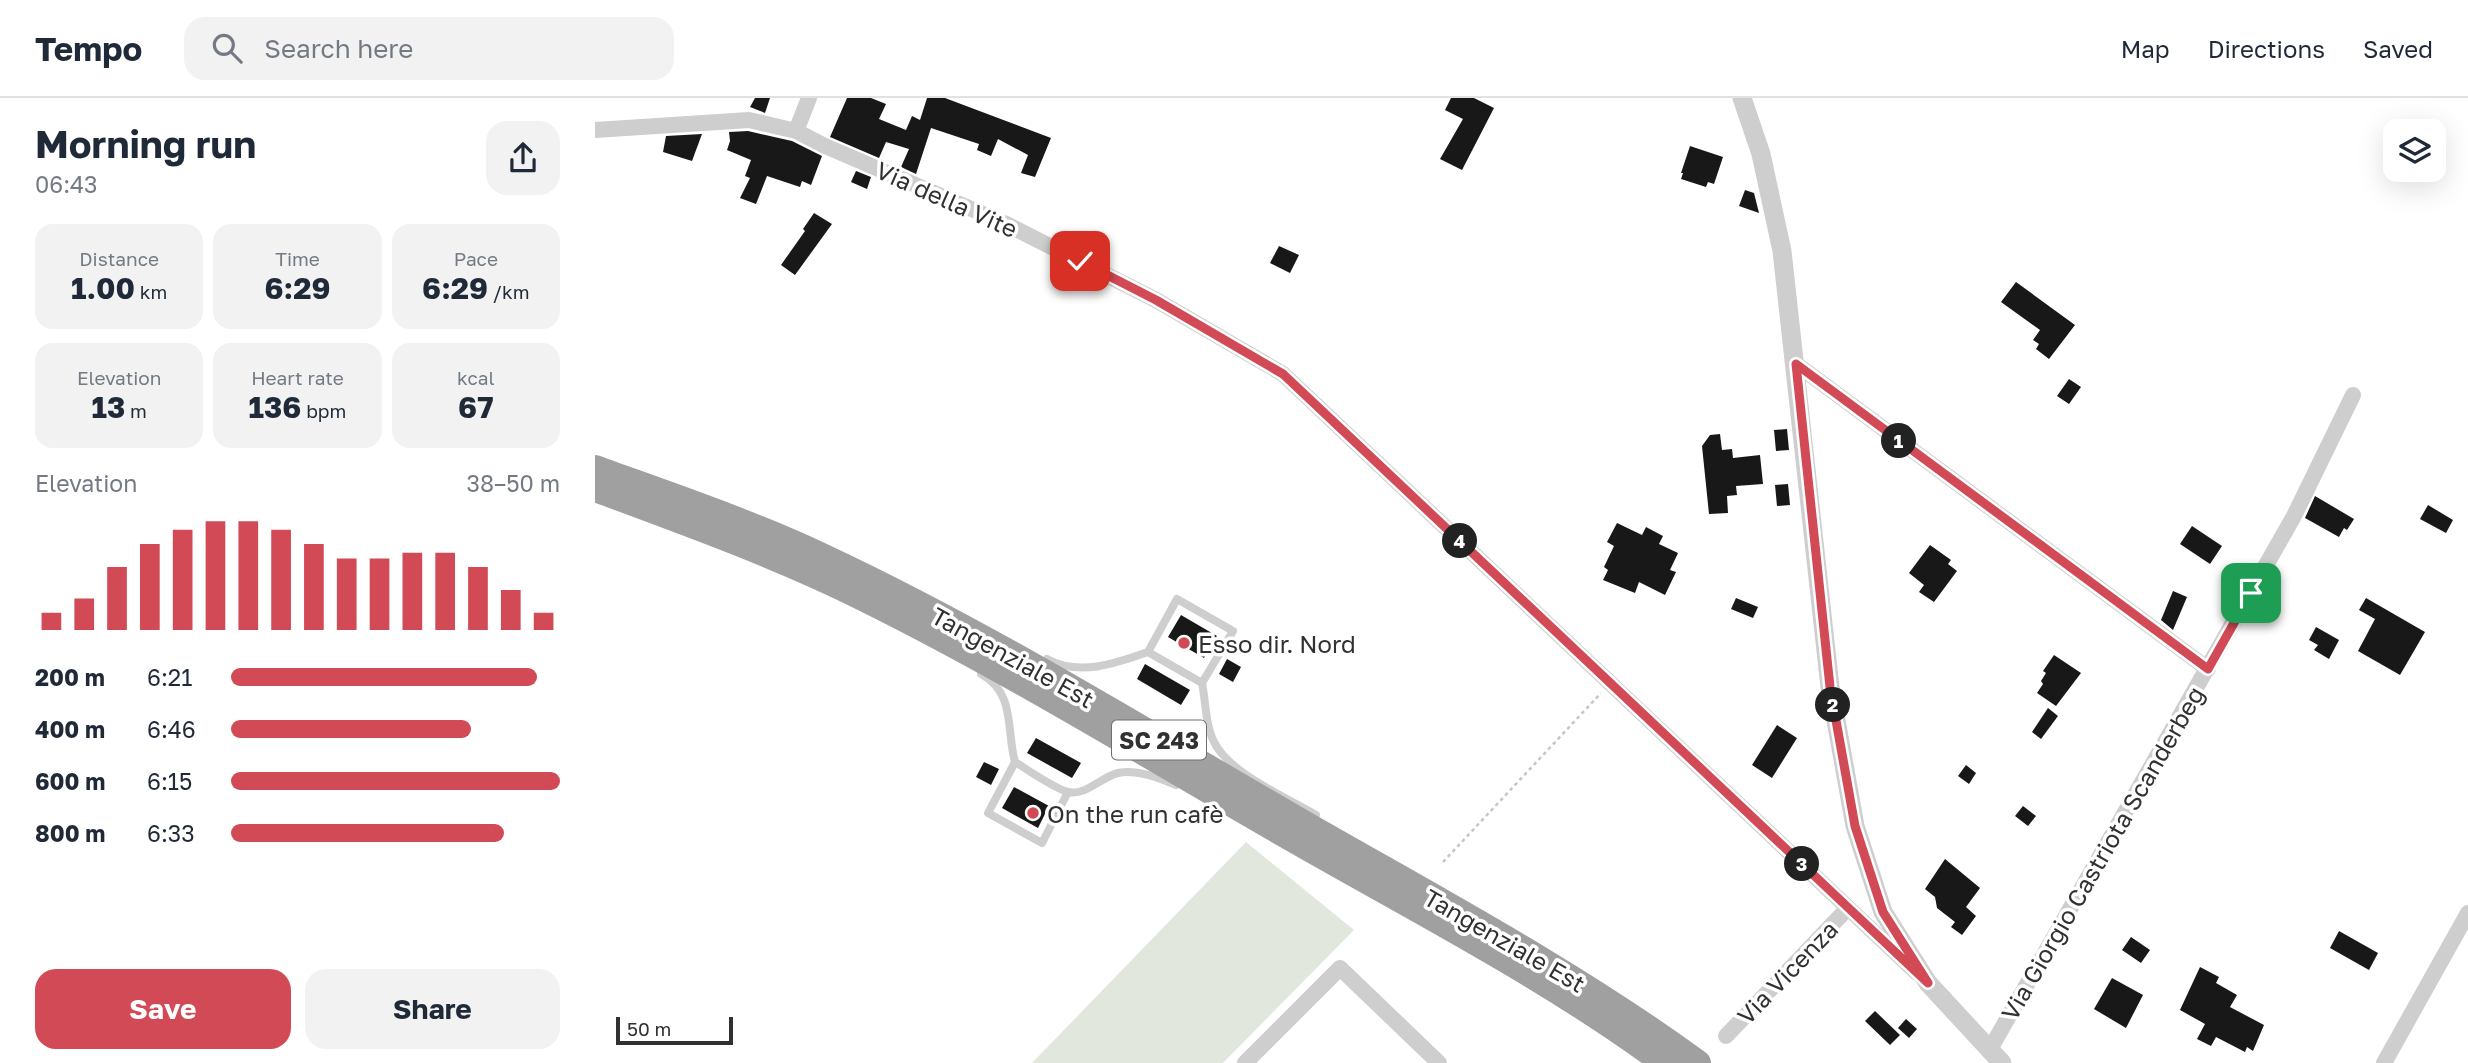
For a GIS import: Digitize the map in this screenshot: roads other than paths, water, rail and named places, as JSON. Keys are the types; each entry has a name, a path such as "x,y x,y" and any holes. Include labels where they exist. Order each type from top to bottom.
{"highway":[{"name":"Tangenziale Est","path":"595,468 752,526 913,596 1351,861 1634,1041 1664,1063"},
{"name":"Tangenziale Est","path":"595,489 746,547 859,596 1535,957 1637,1019 1698,1063"}],"street":[{"path":"796,131 809,98"},
{"path":"1742,98 1761,154 1782,251 1830,687 1855,826 1883,912 1928,983 1995,1057"},
{"name":"Via della Vite","path":"595,130 748,120 796,131 1005,223 1156,300 1283,374 1928,983"},
{"path":"1796,364 2208,669"},
{"name":"Via Giorgio Castriota Scanderbeg","path":"1995,1057 2294,516 2353,396"},
{"name":"Via Vicenza","path":"1726,1036 1848,908"},
{"path":"2384,1063 2468,913"},
{"path":"1245,1063 1340,968 1439,1063"}],"lane":[{"path":"859,596 881,620"},
{"path":"1041,657 1053,663 1077,668 1098,667 1148,652 1177,599 1233,631 1202,683 1214,742 1223,755 1240,770 1328,822"},
{"path":"1148,652 1202,683"},
{"path":"976,671 996,685 1005,698 1010,715 1015,762 988,813 1042,843 1068,792"},
{"path":"1015,762 1068,792 1081,791 1117,773 1158,778 1183,788"},
{"path":"1306,858 1351,861 1337,832"}],"place":[{"name":"Esso dir. Nord","path":"1184,643"},
{"name":"On the run cafè","path":"1033,813"}]}
